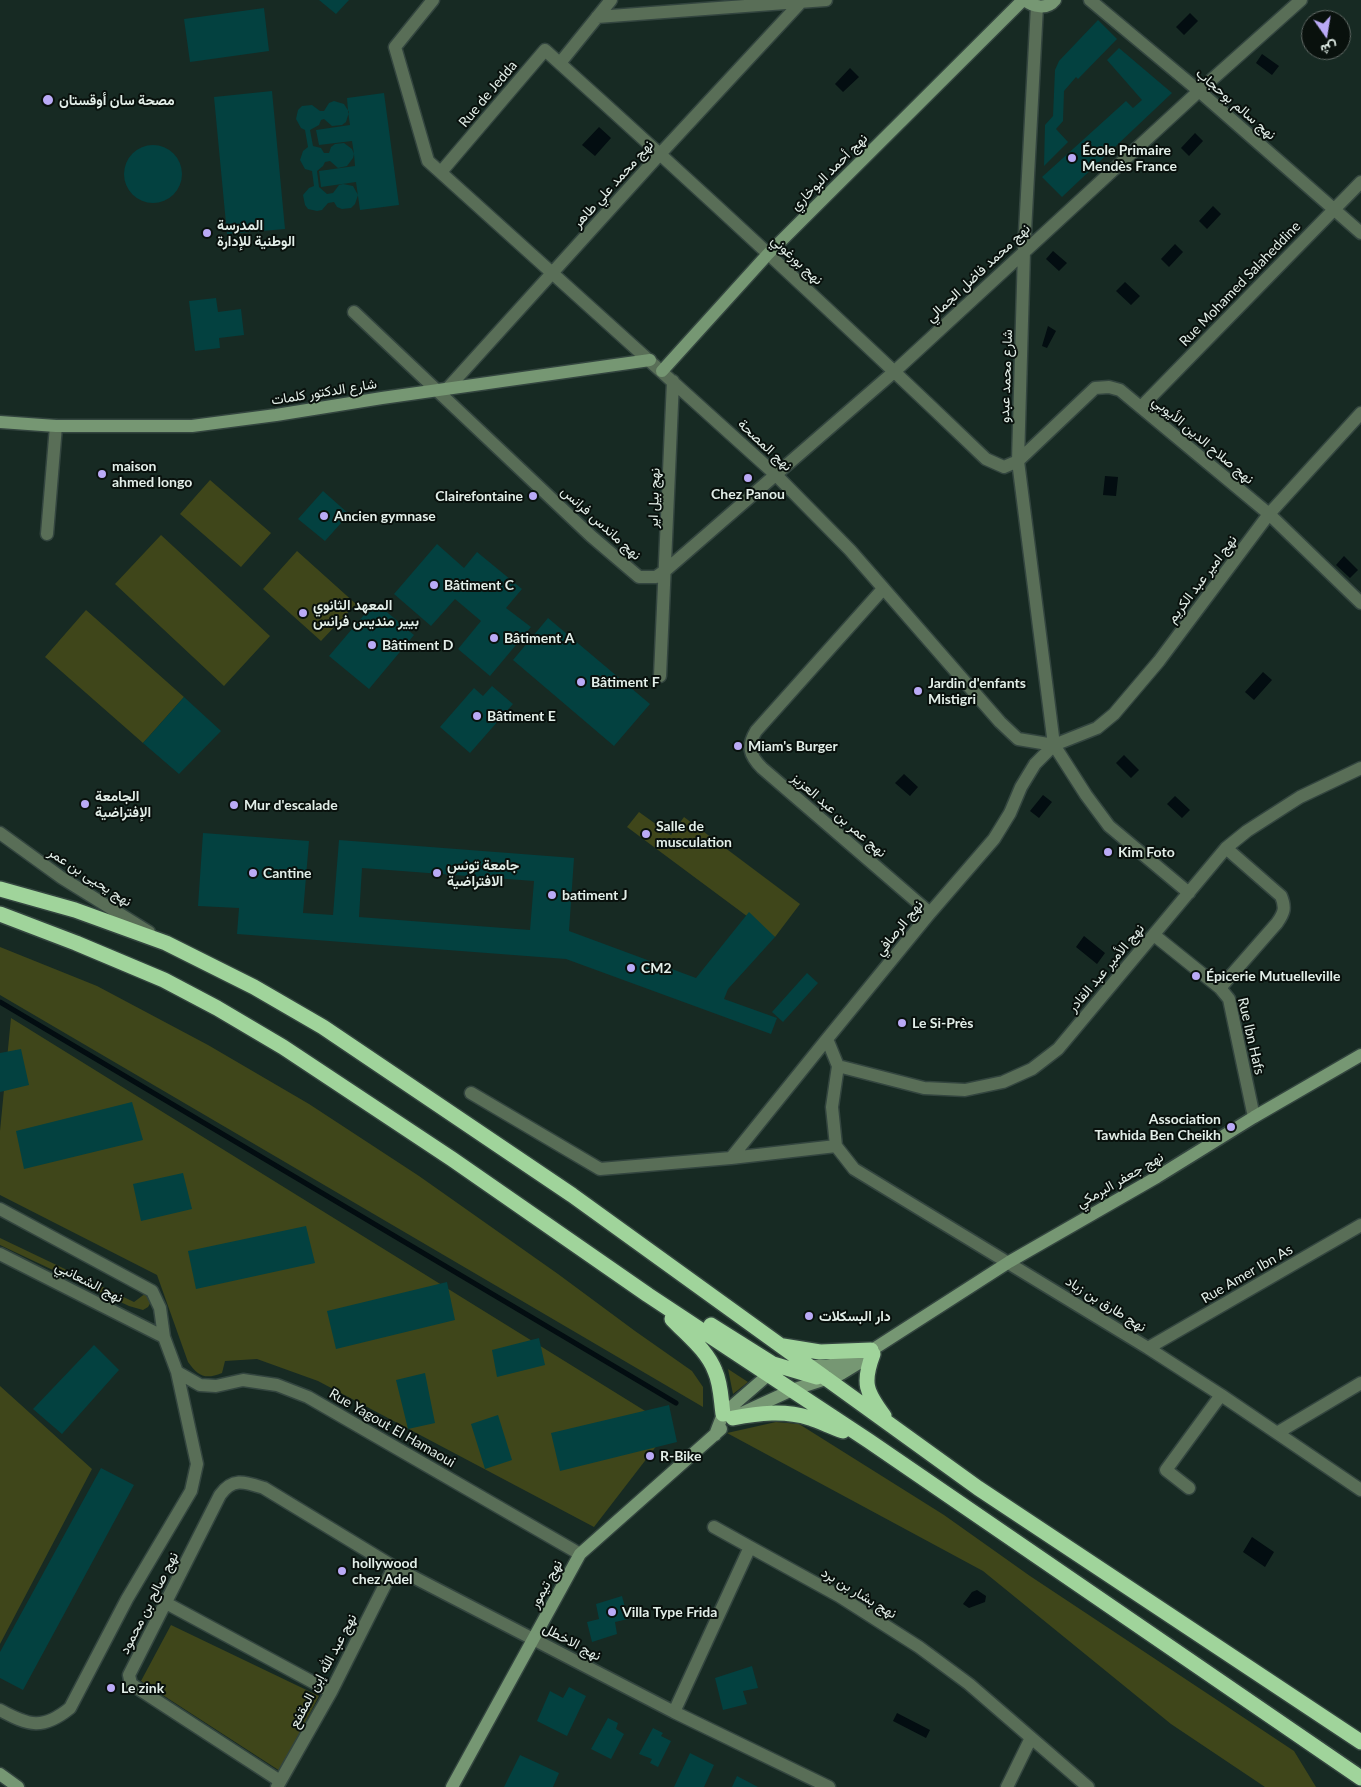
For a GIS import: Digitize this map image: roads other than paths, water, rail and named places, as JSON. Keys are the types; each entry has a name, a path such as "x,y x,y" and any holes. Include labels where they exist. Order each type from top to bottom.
{"highway":[{"path":"0,884 166,943 254,987 323,1027 572,1195 782,1346 822,1381 917,1453 978,1488"},
{"path":"0,889 74,910"},
{"path":"0,914 164,980 284,1046 452,1159 648,1295 869,1441 1361,1778"},
{"path":"0,921 76,943"},
{"path":"585,1250 618,1266 772,1364 822,1381 893,1427 978,1488 1361,1742"},
{"path":"648,1295 698,1345 712,1364 728,1416 761,1412 781,1412 809,1418 869,1441"},
{"path":"782,1346 820,1352 872,1352 866,1384 874,1403 893,1427"},
{"path":"768,1375 822,1381"}],"street":[{"name":"نهج المصحة","path":"433,0 394,48 428,161 776,475 850,550 1000,722 1018,739 1054,745"},
{"path":"560,63 612,0"},
{"path":"598,17 826,0"},
{"path":"1024,0 1037,6 1047,6 1055,0"},
{"name":"نهج أحمد البوخاري","path":"662,371 768,254 1024,0"},
{"name":"نهج سالم بوحجاب","path":"1090,0 1361,233"},
{"name":"نهج محمد فاضل الجمالي","path":"776,475 895,372 1198,91 1301,0"},
{"name":"نهج محمد علي طاهر","path":"442,390 553,273 802,1"},
{"name":"شارع محمد عبدو","path":"1037,6 1024,251 1018,461 1054,745"},
{"name":"Rue de Jedda","path":"441,172 545,50 560,63"},
{"name":"نهج بورغوني","path":"560,63 986,458 1004,467 1018,461"},
{"name":"Rue Mohamed Salaheddine","path":"1141,408 1361,182"},
{"name":"نهج ماندس فرانس","path":"354,312 442,390 591,536 639,577 656,577 666,570 776,475"},
{"name":"شارع الدكتور كلمات","path":"0,422 56,426 201,425 650,360"},
{"name":"نهج بيل اير","path":"660,676 674,381"},
{"name":"نهج صلاح الدين الأيوبي","path":"1018,461 1094,388 1109,387 1120,390 1269,514 1358,594"},
{"name":"نهج امير عبد الكريم","path":"1054,745 1097,728 1114,714 1159,661 1269,514 1361,413"},
{"path":"47,534 56,426"},
{"name":"نهج عمر بن عبد العزيز","path":"884,589 756,731 751,739 749,748 754,760 930,913"},
{"path":"1054,745 1086,795 1109,826 1189,893"},
{"name":"نهج الرصافي","path":"731,1158 930,913 994,839 1010,813 1021,787 1036,764 1054,745"},
{"name":"نهج الأمير عبد القادر","path":"838,1066 924,1088 965,1090 1002,1082 1032,1069 1058,1049 1226,848 1247,831 1300,797 1361,768"},
{"name":"نهج يحيى بن عمر","path":"0,833 62,878 166,943"},
{"path":"1220,988 1277,923 1284,914 1285,906 1281,896 1226,848"},
{"name":"Rue Ibn Hafs","path":"1154,935 1220,988 1230,999 1254,1118"},
{"path":"471,1093 600,1169 731,1158 836,1146 832,1107 838,1066 827,1040"},
{"name":"نهج جعفر البرمكي","path":"728,1416 792,1390 841,1374 896,1334 1009,1262 1157,1177 1361,1055"},
{"name":"نهج طارق بن زياد","path":"836,1146 854,1169 1148,1348 1277,1432 1361,1490"},
{"path":"0,1209 152,1291 160,1308 164,1337 177,1372 197,1464 191,1491 127,1599 70,1708 56,1719 35,1724 19,1720 0,1710"},
{"name":"Rue Amer Ibn As","path":"1148,1348 1361,1225"},
{"name":"نهج الشعانبي","path":"0,1254 164,1337"},
{"name":"نهج جعفر البرمكي","path":"768,1375 807,1366 826,1366 849,1362 872,1352"},
{"name":"Rue Yagout El Hamaoui","path":"177,1372 200,1385 216,1386 243,1380 278,1386 308,1397 580,1554"},
{"path":"728,1416 768,1375"},
{"path":"1277,1432 1361,1383"},
{"path":"1189,1488 1166,1470 1221,1395"},
{"name":"نهج تيمور","path":"452,1787 580,1554 715,1435 728,1416"},
{"name":"نهج الاخطل","path":"226,1487 233,1483 248,1483 264,1488 394,1567 674,1712 829,1787"},
{"name":"نهج صالح بن محمود","path":"226,1487 220,1495 129,1675 131,1684 278,1784"},
{"name":"نهج بشار بن برد","path":"714,1527 839,1596 918,1648 969,1684 1088,1787"},
{"path":"674,1712 750,1547"},
{"name":"نهج عبد الله إبن المقفع","path":"278,1784 331,1692 394,1567"},
{"path":"166,1604 331,1692"},
{"path":"1006,1787 1031,1738"},
{"path":"0,1774 18,1787"}],"waterway":[{"path":"0,1002 676,1403"}],"place":[{"name":"مصحة سان أوقستان","path":"48,100"},
{"name":"École Primaire Mendès France","path":"1072,158"},
{"name":"المدرسة الوطنية للإدارة","path":"207,233"},
{"name":"maison ahmed longo","path":"102,474"},
{"name":"Chez Panou","path":"748,478"},
{"name":"Clairefontaine","path":"533,496"},
{"name":"Ancien gymnase","path":"324,516"},
{"name":"Bâtiment C","path":"434,585"},
{"name":"المعهد الثانوي بيير منديس فرانس","path":"303,613"},
{"name":"Bâtiment A","path":"494,638"},
{"name":"Bâtiment D","path":"372,645"},
{"name":"Bâtiment F","path":"581,682"},
{"name":"Jardin d'enfants Mistigri","path":"918,691"},
{"name":"Bâtiment E","path":"477,716"},
{"name":"Miam's Burger","path":"738,746"},
{"name":"الجامعة الإفتراضية","path":"85,804"},
{"name":"Mur d'escalade","path":"234,805"},
{"name":"Salle de musculation","path":"646,834"},
{"name":"Kim Foto","path":"1108,852"},
{"name":"Cantine","path":"253,873"},
{"name":"جامعة تونس الافتراضية","path":"437,873"},
{"name":"batiment J","path":"552,895"},
{"name":"CM2","path":"631,968"},
{"name":"Épicerie Mutuelleville","path":"1196,976"},
{"name":"Le Si-Près","path":"902,1023"},
{"name":"Association Tawhida Ben Cheikh","path":"1231,1127"},
{"name":"دار البسكلات","path":"809,1316"},
{"name":"R-Bike","path":"650,1456"},
{"name":"hollywood chez Adel","path":"342,1571"},
{"name":"Villa Type Frida","path":"612,1612"},
{"name":"Le zink","path":"111,1688"}]}
